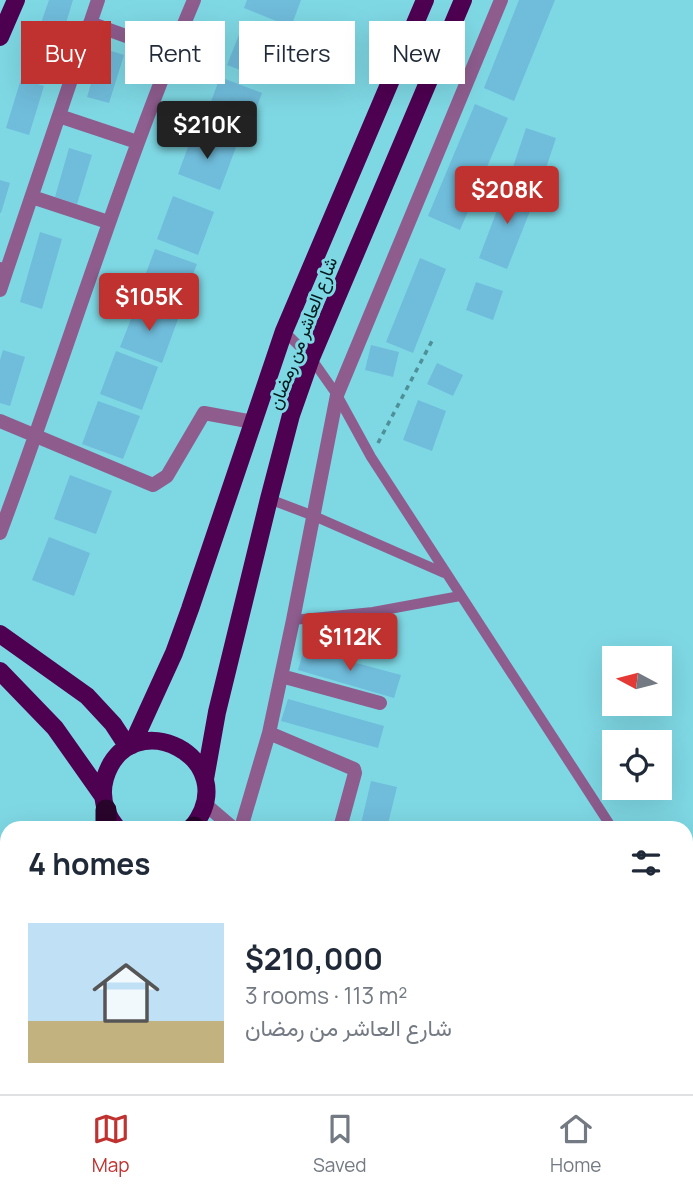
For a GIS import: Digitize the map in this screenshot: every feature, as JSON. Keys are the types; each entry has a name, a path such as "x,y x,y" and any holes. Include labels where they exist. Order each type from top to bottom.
{"main road":[{"path":"0,37 16,0"},
{"name":"شارع العاشر من رمضان","path":"108,816 109,768 117,756 130,746 174,653 284,331 425,0"},
{"name":"شارع العاشر من رمضان","path":"205,804 205,779 217,712 291,415 311,358 463,0"},
{"path":"0,634 88,696 130,746 162,740 177,745 189,753 199,765 205,779"},
{"path":"0,671 55,728 108,816"},
{"path":"196,821 205,804"}],"street":[{"path":"91,21 97,0"},
{"path":"186,21 194,0"},
{"path":"243,821 269,733 337,395 501,0"},
{"path":"0,290 3,271 32,197 70,84"},
{"path":"0,533 37,435 108,222 160,84"},
{"path":"59,116 137,142"},
{"path":"32,197 108,222"},
{"path":"0,421 153,485 167,476 204,413 253,422"},
{"path":"281,676 380,703"},
{"path":"269,733 354,769 355,774 342,821"},
{"path":"205,804 225,821"}],"lane":[{"path":"284,331 311,358 337,395 371,457 444,573 607,821"},
{"path":"269,499 444,573"},
{"path":"293,620 373,611 460,596"}],"path":[{"path":"371,457 433,339"}],"building":[{"path":"49,0 73,0 67,21 42,21"},
{"path":"247,0 301,0 293,21 276,21 244,8"},
{"path":"519,0 555,0 514,101 484,88"},
{"path":"239,35 239,70 227,65"},
{"path":"111,51 124,55 109,103 87,97 91,84 111,84"},
{"path":"21,79 21,84 44,86 29,135 6,128"},
{"path":"225,79 262,93 246,136 204,121 217,84 225,84"},
{"path":"475,104 508,118 460,230 428,216"},
{"path":"526,128 556,138 543,177 513,167"},
{"path":"194,131 236,147 220,190 178,174"},
{"path":"69,148 92,155 77,204 55,197"},
{"path":"0,180 10,183 1,213 0,213"},
{"path":"507,184 536,196 507,269 479,258"},
{"path":"173,196 214,212 198,255 157,239"},
{"path":"40,232 62,239 42,309 20,302"},
{"path":"155,249 197,264 180,308 139,292"},
{"path":"420,258 446,269 413,353 386,342"},
{"path":"476,282 503,291 493,320 466,310"},
{"path":"137,304 178,319 162,363 120,347"},
{"path":"371,345 399,352 393,377 365,370"},
{"path":"3,350 25,357 10,406 0,403 0,360"},
{"path":"116,351 158,367 142,410 100,394"},
{"path":"437,363 463,375 453,396 427,384"},
{"path":"418,400 446,411 432,451 403,440"},
{"path":"98,401 140,416 123,459 82,444"},
{"path":"70,475 112,491 96,534 54,519"},
{"path":"49,537 90,553 74,596 32,580"},
{"path":"304,649 401,675 394,698 298,670"},
{"path":"288,699 384,726 378,748 281,721"},
{"path":"371,781 397,787 389,821 362,821"}]}
